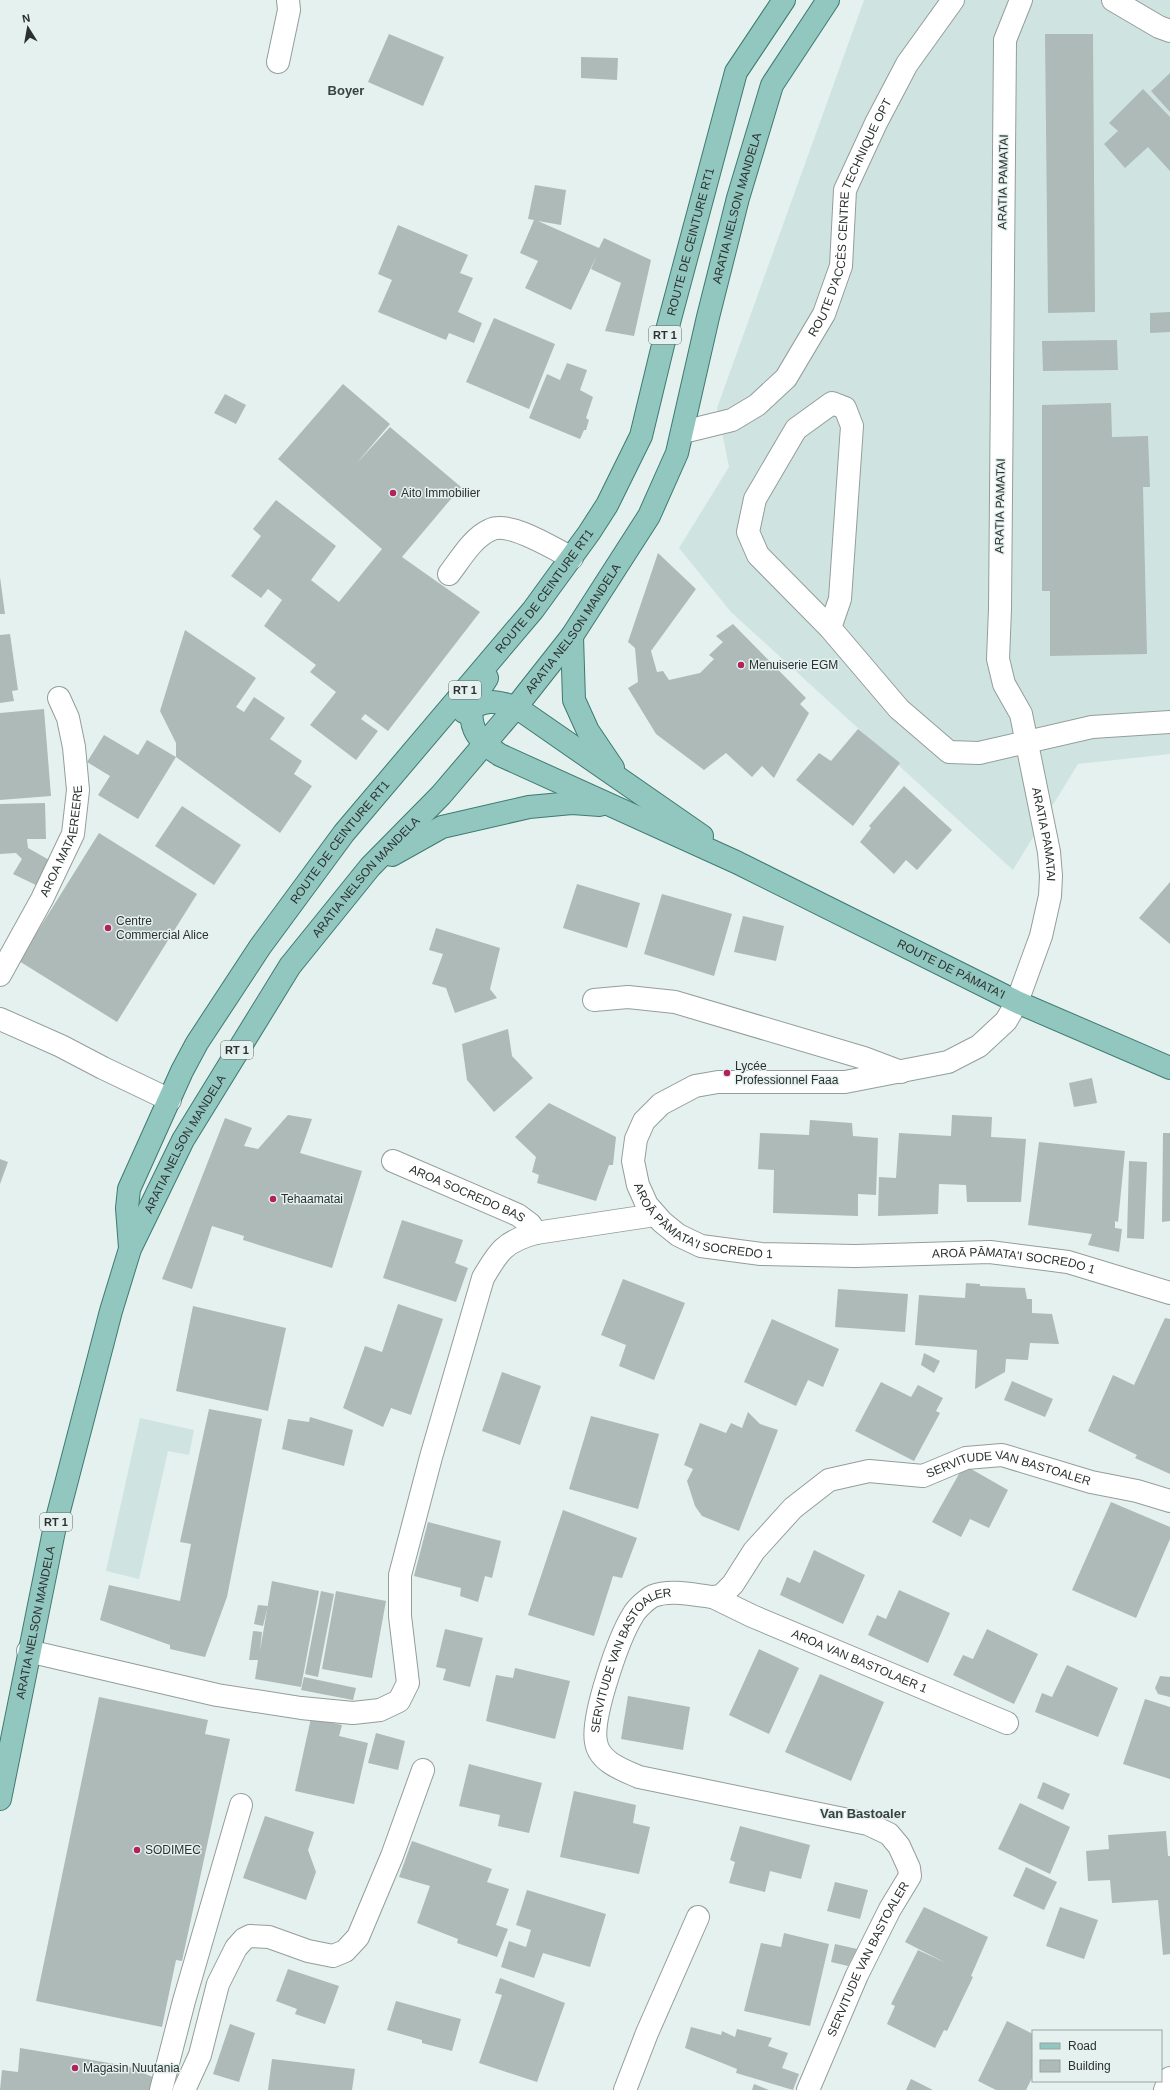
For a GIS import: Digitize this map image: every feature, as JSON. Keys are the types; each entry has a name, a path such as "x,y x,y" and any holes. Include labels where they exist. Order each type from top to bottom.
{"main road":[{"name":"ARATIA NELSON MANDELA","path":"0,1799 28,1651 55,1526 111,1311 130,1249 183,1140 290,966 370,867 441,795 485,746 572,636 649,516 677,453 683,432 708,317 736,206 772,85 828,0"},
{"name":"ROUTE DE CEINTURE RT1","path":"170,1100 182,1071 197,1043 260,947 344,833 533,610 601,516 641,436 663,345 736,72 781,5"},
{"path":"572,636 574,700 588,731 619,778"},
{"path":"508,639 473,706 472,727 485,746 532,771 736,862"},
{"path":"421,741 473,706 495,700 516,707 619,778 736,862"},
{"path":"370,867 442,827 529,807 572,803 617,808"},
{"name":"ROUTE DE PĀMATA'I","path":"736,862 1016,1002 1170,1068"},
{"name":"RT 1","path":"130,1249 127,1208 129,1189 170,1100"}],"street":[{"path":"278,62 289,10 288,0"},
{"name":"ROUTE D'ACCÈS CENTRE TECHNIQUE OPT","path":"683,432 732,420 757,405 786,378 824,314 841,266 845,190 876,123 907,64 953,0"},
{"name":"ARATIA PAMATAI","path":"1016,1002 1041,936 1050,896 1049,852 1022,714 1002,677 998,659 1005,40 1021,0"},
{"path":"1113,0 1160,27 1170,31"},
{"path":"830,628 840,599 852,426 845,408 832,403 796,429 755,499 748,532 758,555 830,628 899,709 949,752 979,753 1092,727 1170,722"},
{"path":"449,574 474,542 491,529 512,529 572,558"},
{"name":"AROA MATAEREERE","path":"0,975 42,899 73,834 78,790 74,747 68,718 59,698"},
{"path":"594,1000 628,997 676,1002 864,1058 902,1072"},
{"name":"AROĀ PĀMATA'I SOCREDO 1","path":"1016,1002 1006,1021 979,1046 948,1062 845,1082 718,1082 695,1086 677,1094 661,1104 644,1121 636,1139 634,1161 638,1185 647,1205 655,1215 678,1235 702,1246 769,1254 856,1256 950,1252 1011,1254 1068,1262 1170,1293"},
{"path":"0,1019 61,1046 170,1100"},
{"name":"AROA SOCREDO BAS","path":"393,1161 518,1215 530,1224 536,1233"},
{"path":"28,1651 217,1695 301,1708 353,1713 380,1710 398,1701 408,1683 400,1616 400,1575 429,1464 483,1278 498,1253 518,1238 536,1233 655,1215"},
{"name":"SERVITUDE VAN BASTOALER","path":"808,2090 857,1975 890,1909 910,1876 909,1868 899,1846 889,1834 868,1824 639,1777 615,1767 600,1751 596,1743 596,1720 609,1672 633,1614 651,1597 666,1593 713,1597 721,1596 733,1584 754,1551 792,1508 829,1480 869,1471 923,1476 966,1458 1002,1455 1091,1482 1137,1491 1170,1501"},
{"name":"AROA VAN BASTOLAER 1","path":"713,1597 752,1616 1007,1723"},
{"path":"184,2090 200,2055 218,1984 236,1948 244,1939 250,1936 269,1938 308,1951 333,1956 345,1951 358,1937 392,1856 423,1770"},
{"path":"161,2090 184,2001 241,1804"},
{"path":"625,2090 647,2033 698,1917"},
{"path":"1165,2090 1170,2078"}],"shaded area":[{"path":"864,0 1170,0 1170,754 1078,764 1013,870 731,612 679,548 729,467 717,408"},
{"path":"140,1418 194,1430 189,1455 168,1451 139,1579 106,1571"}],"building":[{"path":"389,34 444,57 423,106 368,82"},
{"path":"1045,34 1093,34 1095,312 1048,313"},
{"path":"581,57 618,58 617,80 581,78"},
{"path":"1170,73 1170,112 1151,91"},
{"path":"1143,89 1170,117 1170,171 1148,147 1125,168 1104,144 1118,131 1109,123"},
{"path":"535,185 566,190 561,225 538,221 599,248 604,238 651,260 634,336 605,331 621,283 591,269 597,255 571,310 525,288 538,261 520,253 534,220 528,219"},
{"path":"398,225 468,255 460,273 473,278 458,312 482,323 474,343 449,333 446,340 378,312 392,280 378,274"},
{"path":"1170,312 1170,332 1150,333 1150,313"},
{"path":"494,318 555,344 529,409 466,382"},
{"path":"1117,340 1118,370 1043,371 1042,341"},
{"path":"567,363 587,370 580,390 593,397 586,418 589,420 586,430 584,430 580,439 529,418 547,374 560,380"},
{"path":"343,384 390,424 356,464 390,427 461,487 402,557 480,612 388,731 365,714 361,719 378,731 356,760 310,725 336,692 310,672 316,665 264,626 282,600 268,589 261,598 231,576 261,536 253,529 276,500 336,546 311,580 339,602 382,549 278,459"},
{"path":"225,394 246,405 236,424 214,413"},
{"path":"1111,403 1112,437 1148,436 1150,487 1143,487 1147,654 1050,656 1050,591 1042,591 1042,405"},
{"name":"Menuiserie EGM","path":"658,553 696,589 651,651 657,672 663,671 669,680 700,673 714,659 709,655 723,642 716,636 733,624 806,698 800,704 809,713 774,778 762,766 752,777 726,753 704,770 656,734 628,688 638,682 635,648 628,642"},
{"path":"0,577 5,614 0,614"},
{"path":"185,630 256,678 236,707 244,712 254,697 285,718 270,739 302,761 294,774 312,786 280,833 176,757 176,743 160,711"},
{"path":"10,634 18,690 12,691 14,701 0,703 0,635"},
{"path":"44,709 51,796 0,800 0,713"},
{"path":"858,729 900,763 853,826 796,780 819,753 831,761"},
{"path":"104,735 138,755 147,740 176,757 138,819 98,795 110,776 87,762"},
{"path":"904,786 952,830 917,870 906,860 894,874 860,842 871,828 869,826"},
{"path":"45,803 46,839 27,839 28,848 51,861 38,886 13,874 22,859 16,853 0,854 0,804"},
{"path":"182,806 241,845 214,885 155,846"},
{"name":"Centre Commercial Alice","path":"99,833 197,894 117,1022 19,961"},
{"path":"1170,882 1170,944 1139,918"},
{"path":"577,884 640,903 627,948 563,928"},
{"path":"662,894 732,914 714,976 644,954"},
{"path":"743,916 784,926 776,961 734,952"},
{"path":"436,928 500,948 490,989 497,998 455,1013 446,988 432,984 443,954 429,950"},
{"path":"508,1029 512,1056 533,1078 494,1112 467,1080 462,1044"},
{"path":"1092,1078 1097,1103 1074,1107 1069,1083"},
{"path":"549,1103 616,1137 613,1165 609,1165 596,1201 537,1183 539,1175 532,1172 536,1157 515,1137"},
{"name":"Tehaamatai","path":"288,1115 312,1119 300,1153 362,1171 332,1268 243,1240 244,1236 212,1226 192,1289 162,1279 225,1118 252,1128 244,1146 258,1149"},
{"path":"952,1115 992,1117 991,1137 1026,1139 1021,1202 967,1202 966,1185 939,1184 938,1214 878,1216 879,1177 896,1178 899,1133 951,1136"},
{"path":"810,1120 852,1123 853,1136 878,1138 876,1195 858,1194 858,1216 773,1213 774,1170 758,1169 760,1133 809,1135"},
{"path":"1163,1133 1170,1133 1170,1221 1162,1222"},
{"path":"1039,1142 1125,1151 1118,1222 1115,1221 1115,1228 1122,1229 1119,1252 1088,1245 1092,1234 1028,1225"},
{"path":"0,1159 8,1162 0,1184"},
{"path":"1129,1161 1147,1162 1144,1239 1127,1238"},
{"path":"402,1220 463,1240 455,1263 468,1268 456,1302 383,1278"},
{"path":"623,1279 685,1303 654,1380 619,1366 626,1345 601,1335"},
{"path":"966,1283 980,1284 980,1286 1025,1288 1027,1299 1032,1299 1032,1313 1052,1314 1059,1344 1030,1343 1028,1360 1006,1359 1005,1372 975,1389 977,1350 915,1345 919,1295 965,1298"},
{"path":"838,1289 908,1294 905,1332 835,1327"},
{"path":"398,1304 443,1319 411,1415 391,1408 383,1427 343,1408 365,1346 382,1352"},
{"path":"193,1306 286,1328 268,1411 176,1391"},
{"path":"1165,1318 1170,1319 1170,1474 1135,1458 1137,1455 1088,1431 1113,1375 1134,1385"},
{"path":"772,1319 839,1349 823,1387 808,1380 796,1406 744,1382"},
{"path":"924,1353 940,1361 934,1373 921,1365"},
{"path":"502,1372 541,1386 520,1445 482,1431"},
{"path":"1012,1381 1053,1399 1045,1417 1004,1400"},
{"path":"881,1382 911,1397 918,1385 943,1398 936,1411 940,1413 914,1461 855,1431"},
{"path":"209,1409 262,1419 227,1597 205,1657 170,1649 170,1645 100,1620 109,1585 180,1601 191,1544 180,1542"},
{"path":"748,1412 760,1424 778,1430 739,1531 702,1516 695,1506 687,1481 693,1469 684,1465 700,1423 726,1433 731,1423 742,1428"},
{"path":"591,1416 659,1434 638,1509 569,1489"},
{"path":"310,1417 353,1430 344,1466 282,1449 288,1419 309,1422"},
{"path":"964,1465 1008,1490 989,1528 970,1519 961,1537 932,1522"},
{"path":"1111,1502 1170,1527 1170,1539 1136,1618 1072,1590"},
{"path":"563,1510 637,1538 622,1578 613,1576 594,1636 528,1615"},
{"path":"428,1522 501,1541 492,1578 485,1576 478,1602 460,1596 461,1588 414,1576"},
{"path":"814,1550 865,1575 843,1624 780,1595 787,1577 800,1583"},
{"path":"272,1581 319,1591 301,1687 255,1679 258,1660 249,1660 253,1631 262,1632 260,1651"},
{"path":"899,1590 950,1613 928,1663 868,1635 877,1615 886,1619"},
{"path":"321,1591 334,1594 318,1677 305,1674"},
{"path":"336,1591 386,1601 372,1678 322,1669"},
{"path":"258,1605 268,1606 263,1626 254,1624"},
{"path":"445,1629 483,1638 470,1687 443,1680 446,1669 436,1667"},
{"path":"987,1629 1038,1654 1014,1704 953,1675 963,1655 973,1659"},
{"path":"759,1649 799,1668 769,1734 729,1715"},
{"path":"1067,1665 1118,1688 1098,1737 1035,1712 1042,1693 1052,1697"},
{"path":"515,1668 570,1681 555,1739 486,1721 496,1675 513,1678"},
{"path":"820,1674 884,1702 851,1781 785,1752"},
{"path":"1160,1676 1170,1677 1170,1697 1158,1694 1155,1688"},
{"path":"304,1677 356,1688 353,1700 301,1690"},
{"path":"628,1696 690,1707 683,1750 621,1739"},
{"name":"SODIMEC","path":"99,1697 208,1720 205,1734 230,1739 182,1961 176,1960 162,2027 36,2001"},
{"path":"1145,1699 1170,1707 1170,1779 1123,1764"},
{"path":"311,1718 342,1725 339,1736 368,1743 354,1804 295,1791"},
{"path":"376,1733 405,1741 398,1770 368,1763"},
{"path":"469,1764 542,1783 529,1833 498,1826 500,1815 459,1806"},
{"path":"1043,1782 1070,1794 1063,1810 1037,1798"},
{"path":"574,1791 636,1805 633,1823 650,1827 639,1874 560,1857"},
{"path":"1020,1803 1070,1827 1050,1874 998,1849"},
{"path":"265,1816 314,1832 308,1850 316,1872 306,1900 243,1878"},
{"path":"740,1826 810,1845 801,1879 770,1871 765,1892 729,1883 735,1862 730,1860"},
{"path":"1166,1831 1168,1856 1170,1856 1170,1954 1163,1955 1158,1900 1112,1903 1110,1880 1088,1881 1086,1851 1109,1849 1108,1835"},
{"path":"412,1841 492,1869 487,1882 509,1889 496,1925 508,1929 497,1957 457,1943 458,1939 417,1923 430,1886 399,1877"},
{"path":"1026,1867 1057,1882 1044,1910 1013,1896"},
{"path":"835,1882 868,1890 860,1919 827,1911"},
{"path":"527,1890 606,1914 590,1967 543,1953 534,1978 501,1967 509,1941 526,1947 531,1930 516,1925"},
{"path":"924,1907 988,1937 971,1976 973,1977 947,2031 944,2030 935,2048 887,2024 895,2006 891,2004 918,1950 946,1963 905,1942"},
{"path":"1060,1907 1098,1920 1084,1959 1046,1946"},
{"path":"784,1933 829,1944 810,2026 744,2011 761,1943 781,1947"},
{"path":"835,1944 857,1949 848,1966 831,1962"},
{"path":"288,1969 339,1986 325,2024 295,2014 297,2009 276,2001"},
{"path":"500,1978 565,2003 537,2082 479,2063 502,1995 495,1993"},
{"path":"396,2001 461,2019 452,2051 422,2043 422,2040 387,2030"},
{"path":"1007,2021 1032,2034 1032,2078 1026,2090 996,2090 978,2081"},
{"path":"230,2024 255,2033 239,2082 213,2074"},
{"path":"691,2027 721,2035 722,2031 735,2037 737,2029 772,2038 768,2046 788,2053 782,2068 799,2074 793,2090 736,2073 737,2069 685,2048"},
{"name":"Magasin Nuutania","path":"20,2048 127,2066 155,2078 150,2090 0,2090 2,2070 18,2072"},
{"path":"272,2059 355,2069 352,2090 268,2090"},
{"path":"911,2079 933,2090 906,2090"},
{"path":"754,2084 769,2090 752,2090"}],"place":[{"name":"Aito Immobilier","path":"393,493"},
{"name":"Menuiserie EGM","path":"741,665"},
{"name":"Centre Commercial Alice","path":"108,928"},
{"name":"Lycée Professionnel Faaa","path":"727,1073"},
{"name":"Tehaamatai","path":"273,1199"},
{"name":"SODIMEC","path":"137,1850"},
{"name":"Magasin Nuutania","path":"75,2068"}],"district":[{"name":"Boyer","path":"346,90"},
{"name":"Van Bastoaler","path":"863,1813"}]}
